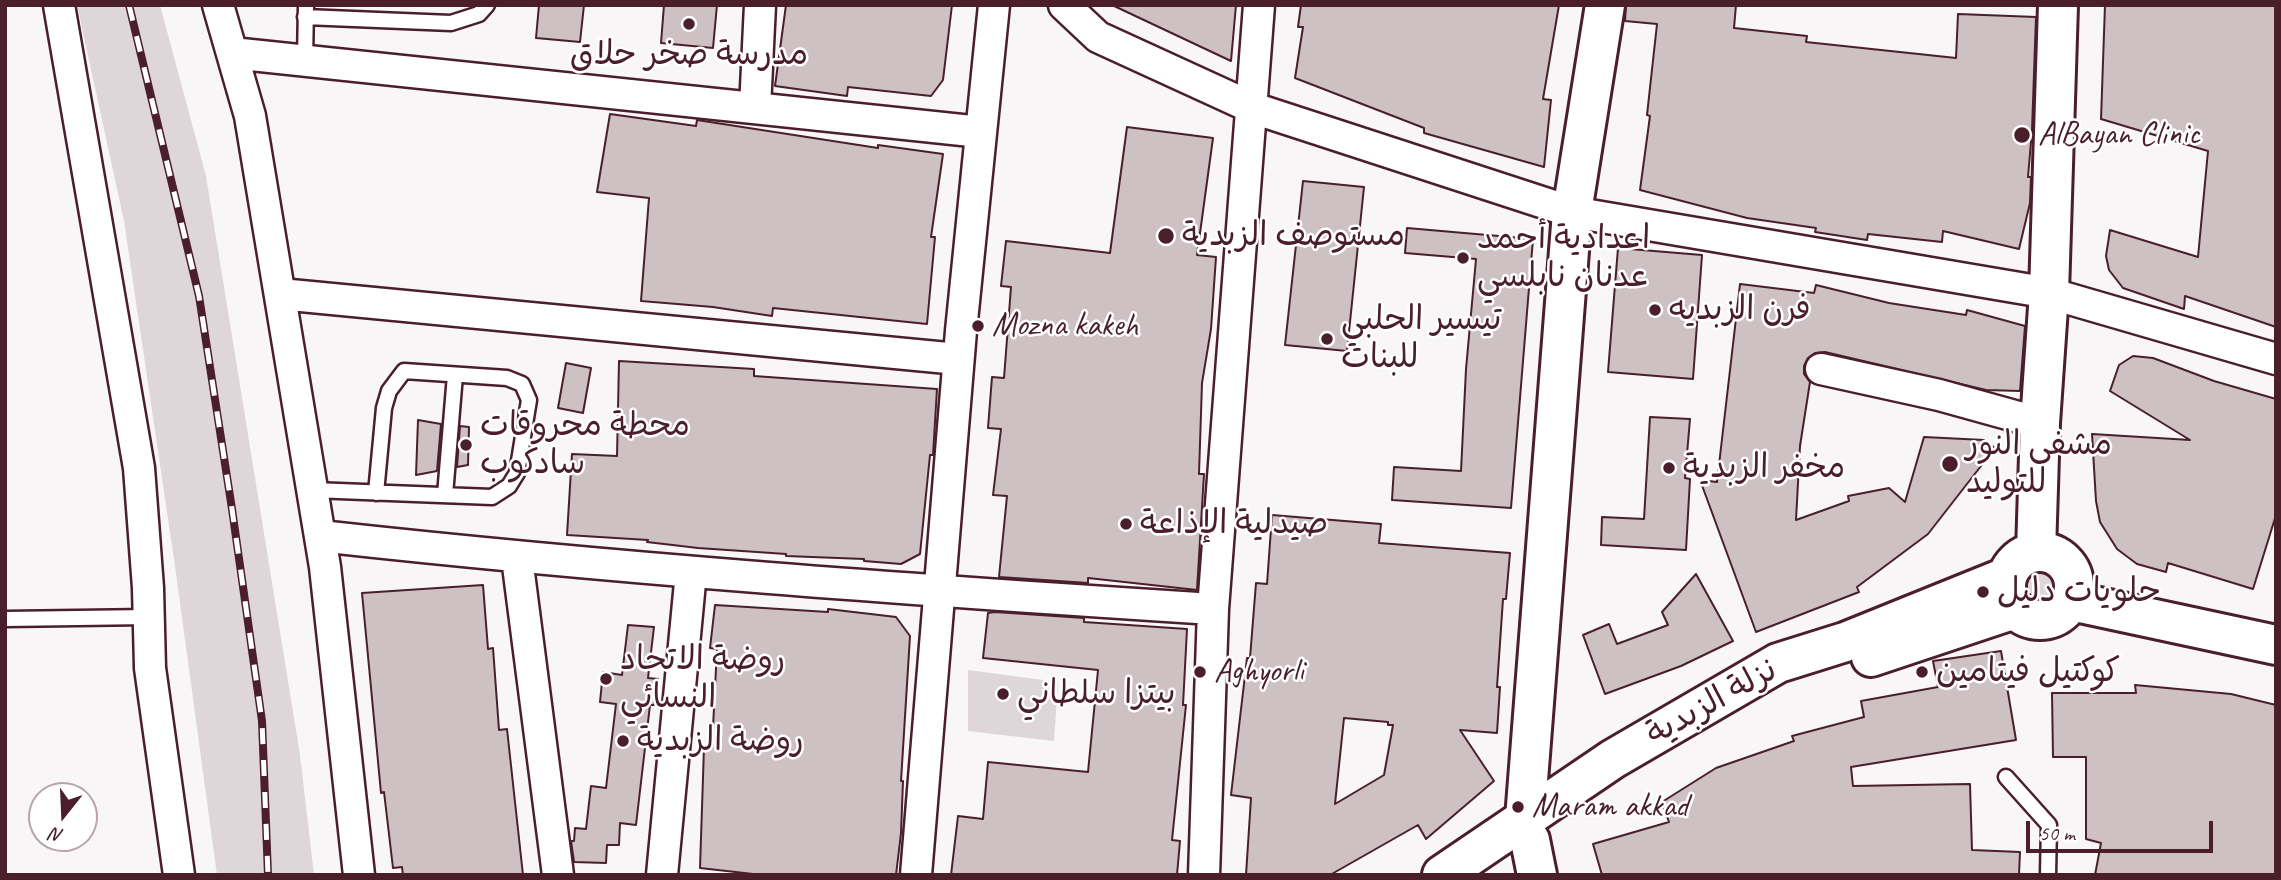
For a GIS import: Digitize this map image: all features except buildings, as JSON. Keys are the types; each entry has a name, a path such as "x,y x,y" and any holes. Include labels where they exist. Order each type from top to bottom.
{"street":[{"path":"59,5 139,468 150,668 179,875"},
{"path":"218,5 250,116 313,490 359,875"},
{"path":"755,108 760,5"},
{"path":"916,875 958,359 994,5"},
{"path":"1064,5 1098,37 1253,108 1572,212 2049,293 2276,359"},
{"path":"1204,875 1213,609 1259,5"},
{"path":"1530,844 1572,212 1605,5"},
{"path":"2036,552 2040,423 2049,293 2058,5"},
{"path":"232,53 981,132"},
{"path":"280,295 958,359"},
{"path":"1821,369 1940,395 2040,423"},
{"path":"320,536 517,558 941,592 1213,609"},
{"path":"2036,552 2052,554 2062,560 2074,579 2071,601 2056,616 2034,620 2011,593 2011,567 2019,558 2036,552"},
{"path":"517,558 558,875"},
{"path":"662,875 691,572"},
{"name":"نزلة الزبدية","path":"1479,875 1783,686 2011,593"},
{"path":"2071,601 2276,645"},
{"name":"نزلة الزبدية","path":"1442,875 1530,844"}],"lane":[{"path":"305,60 305,11 451,23 479,14 487,5"},
{"path":"313,490 376,493 492,497 509,486 517,473 529,400 522,384 507,378 404,371 389,391 383,408 376,493"},
{"path":"445,495 455,374"},
{"path":"5,619 149,617"},
{"path":"2006,777 2049,824 2049,875"}],"shaded area":[{"path":"77,5 160,5 206,176 300,755 314,875 217,875 124,221"},
{"path":"2040,565 2054,571 2060,585 2054,599 2040,605 2026,599 2020,585 2026,571"},
{"path":"968,670 1058,682 1054,741 968,731"}],"railway":[{"path":"129,5 199,296 262,721 268,875"}],"place":[{"name":"مدرسة صخر حلاق","path":"689,24"},
{"name":"AlBayan Clinic","path":"2022,135"},
{"name":"مستوصف الزبدية","path":"1166,236"},
{"name":"اعدادية أحمد عدنان نابلسي","path":"1463,258"},
{"name":"فرن الزبديه","path":"1655,310"},
{"name":"Mozna kakeh","path":"978,326"},
{"name":"تيسير الحلبي للبنات","path":"1327,339"},
{"name":"محطة محروقات سادكوب","path":"466,445"},
{"name":"مشفى النور للتوليد","path":"1950,464"},
{"name":"مخفر الزبدية","path":"1669,468"},
{"name":"صيدلية الإذاعة","path":"1126,524"},
{"name":"حلويات دليل","path":"1983,592"},
{"name":"Aghyorli","path":"1200,672"},
{"name":"كوكتيل فيتامين","path":"1922,672"},
{"name":"روضة الاتحاد النسائي","path":"606,679"},
{"name":"بيتزا سلطاني","path":"1003,694"},
{"name":"روضة الزبدية","path":"623,741"},
{"name":"Maram akkad","path":"1518,807"}]}
